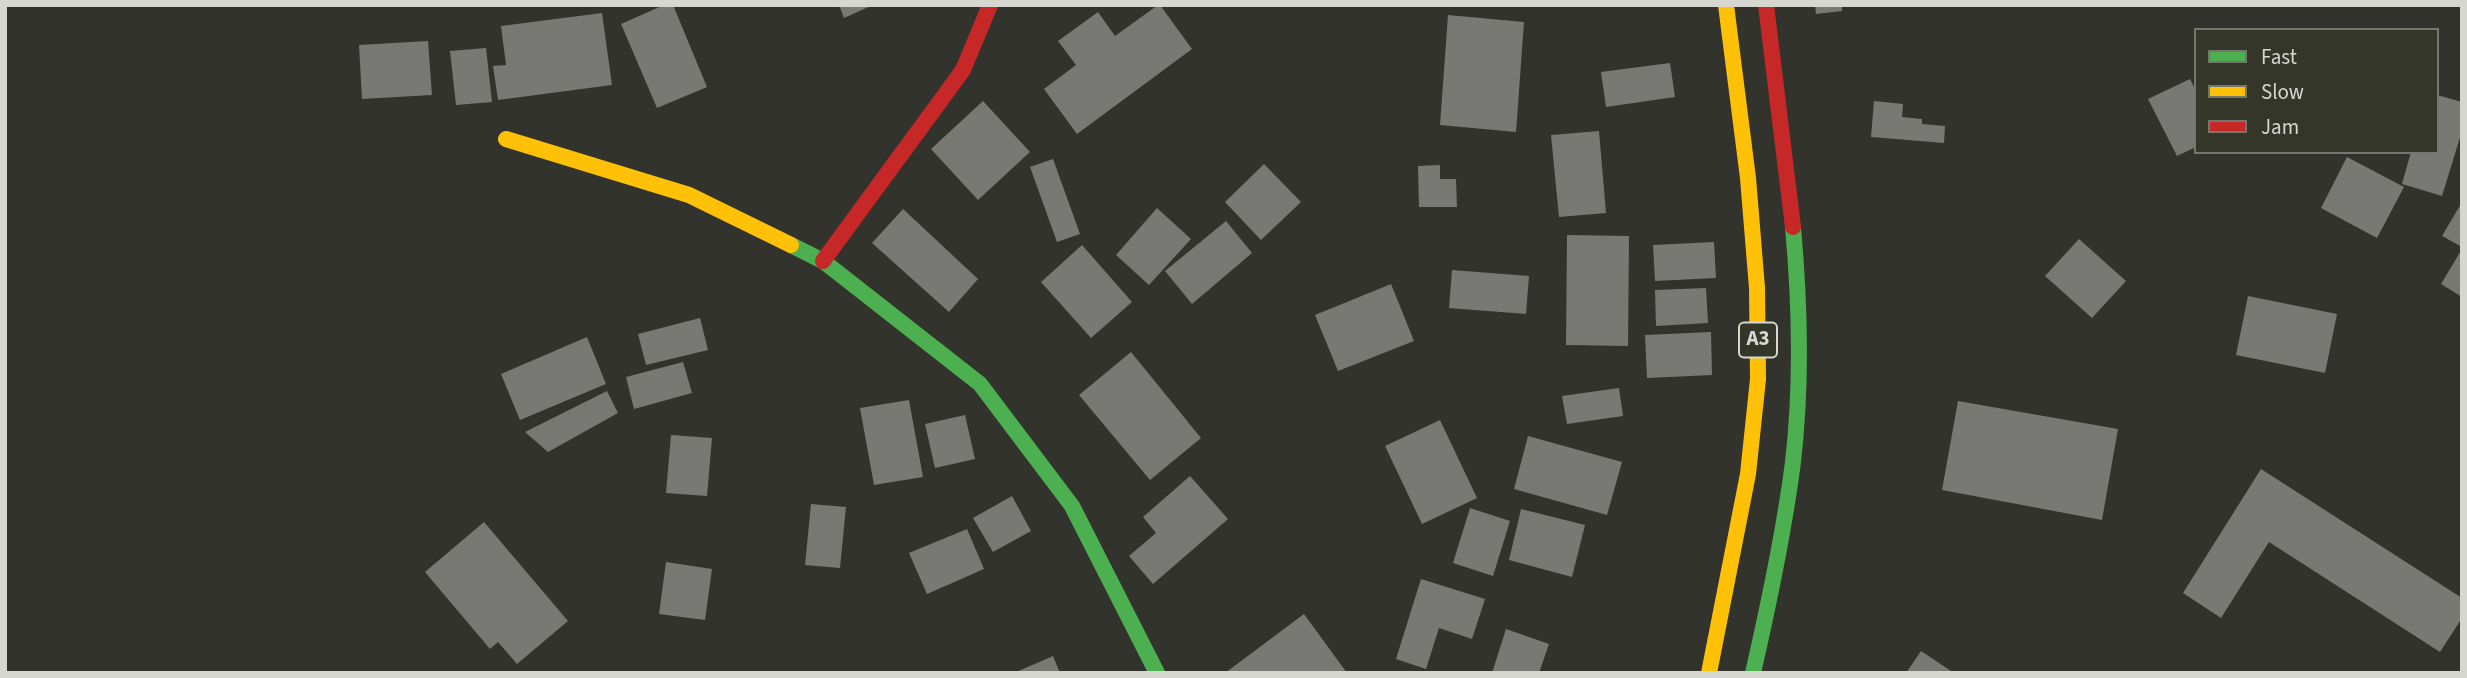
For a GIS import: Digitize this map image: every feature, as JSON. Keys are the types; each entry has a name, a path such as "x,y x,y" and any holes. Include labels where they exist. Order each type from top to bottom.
{"main road":[{"path":"823,261 963,70 990,5"},
{"name":"A3","path":"1709,673 1748,474 1758,379 1757,288 1749,191 1726,5"},
{"name":"A3","path":"1753,673 1790,490 1798,390 1796,285 1786,167 1766,5"},
{"path":"506,139 689,195 823,261 980,384 1072,506 1157,673"}],"building":[{"path":"664,5 673,5 707,87 657,108 621,24"},
{"path":"839,5 873,5 844,18"},
{"path":"1158,5 1192,49 1077,134 1044,89 1076,65 1058,41 1098,12 1115,36"},
{"path":"1815,5 1842,5 1842,11 1816,14"},
{"path":"602,13 612,85 498,100 493,66 506,65 501,26"},
{"path":"1448,15 1524,22 1516,132 1440,125"},
{"path":"428,41 432,95 362,99 359,45"},
{"path":"486,48 492,102 456,105 450,51"},
{"path":"1670,63 1675,97 1606,107 1601,72"},
{"path":"2190,79 2194,87 2194,148 2177,156 2148,99"},
{"path":"2439,96 2462,102 2462,131 2442,196 2402,184 2410,154 2439,154"},
{"path":"983,101 1030,152 978,200 931,149"},
{"path":"1874,101 1903,104 1902,117 1922,119 1922,124 1945,126 1944,143 1871,137"},
{"path":"1599,131 1606,213 1559,217 1551,135"},
{"path":"2347,157 2404,187 2377,238 2321,208"},
{"path":"1053,159 1080,234 1057,242 1030,167"},
{"path":"1264,164 1301,202 1261,240 1225,202"},
{"path":"1440,165 1440,179 1456,179 1457,207 1419,207 1418,166"},
{"path":"2462,202 2462,247 2442,236"},
{"path":"1157,208 1191,239 1149,285 1116,255"},
{"path":"903,209 978,279 949,312 872,243"},
{"path":"1226,221 1252,253 1192,304 1165,271"},
{"path":"1567,235 1629,236 1628,346 1566,345"},
{"path":"2079,239 2126,281 2092,318 2045,276"},
{"path":"1714,242 1716,278 1655,281 1653,245"},
{"path":"1082,245 1132,302 1091,338 1041,282"},
{"path":"2462,249 2462,297 2441,284"},
{"path":"1452,270 1529,276 1526,314 1449,308"},
{"path":"1391,284 1414,341 1338,371 1315,315"},
{"path":"1706,288 1708,323 1656,326 1655,290"},
{"path":"2248,296 2337,314 2325,373 2236,355"},
{"path":"700,318 708,350 646,365 638,334"},
{"path":"1711,332 1712,375 1647,378 1645,335"},
{"path":"587,337 606,384 520,420 501,374"},
{"path":"1131,352 1201,438 1150,480 1079,395"},
{"path":"683,362 692,393 634,409 626,377"},
{"path":"1619,388 1623,416 1567,424 1562,396"},
{"path":"607,391 618,413 548,452 525,432"},
{"path":"909,400 923,477 874,485 860,408"},
{"path":"1958,401 2118,429 2102,520 1942,490"},
{"path":"965,415 975,459 935,468 925,424"},
{"path":"1440,420 1477,498 1422,524 1385,446"},
{"path":"671,435 712,438 707,496 666,493"},
{"path":"1528,436 1622,462 1607,515 1514,489"},
{"path":"2261,469 2462,598 2462,618 2440,652 2269,542 2221,618 2183,593"},
{"path":"1190,476 1228,519 1153,584 1129,556 1156,533 1143,517"},
{"path":"1012,496 1031,531 993,552 973,518"},
{"path":"811,504 846,507 840,568 805,565"},
{"path":"1470,508 1510,521 1493,576 1453,563"},
{"path":"1521,509 1585,525 1572,577 1509,560"},
{"path":"484,522 568,621 517,664 498,642 490,649 425,572"},
{"path":"967,529 984,569 927,594 909,553"},
{"path":"666,562 712,569 705,620 659,614"},
{"path":"1421,579 1485,599 1472,639 1439,628 1426,669 1396,659"},
{"path":"1304,614 1347,673 1225,673"},
{"path":"1506,629 1549,644 1539,673 1492,673"},
{"path":"1921,651 1954,673 1906,673"},
{"path":"1053,656 1060,673 1014,673"}],"traffic: fast":[{"path":"1753,673 1781,542 1796,433 1799,344 1793,227"},
{"path":"791,245 823,261 980,384 1072,506 1157,673"}],"traffic: slow":[{"path":"1709,673 1748,474 1758,379 1757,288 1748,178 1726,5"},
{"path":"506,139 689,195 791,245"}],"traffic: jam":[{"path":"823,261 963,70 990,5"},
{"path":"1766,5 1793,227"}]}
